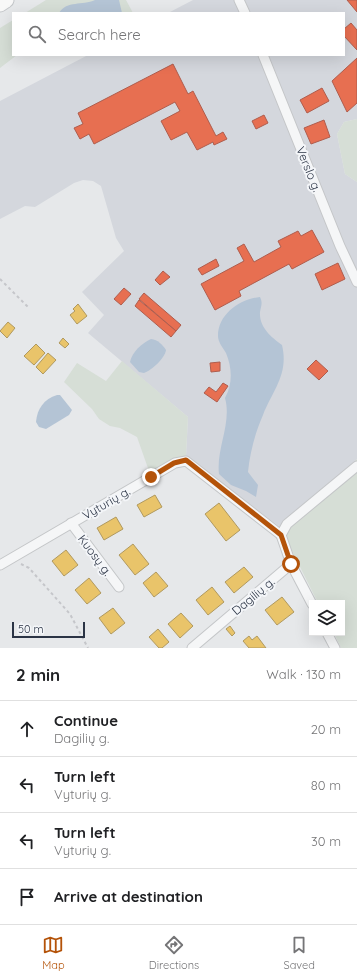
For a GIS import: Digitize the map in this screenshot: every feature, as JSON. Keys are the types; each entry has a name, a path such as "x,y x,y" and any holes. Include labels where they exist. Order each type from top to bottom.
{"main road":[{"path":"0,4 6,0"}],"street":[{"path":"239,0 245,12"},
{"name":"Verslo g.","path":"263,56 337,238 357,282"},
{"name":"Vyturių g.","path":"0,565 174,463 186,460 281,535"},
{"path":"310,600 291,564 281,535 287,524 357,466"},
{"name":"Kuosų g.","path":"71,523 118,587"},
{"name":"Dagilių g.","path":"192,648 291,564"},
{"path":"329,636 335,648"}],"path":[{"path":"0,279 28,307"},
{"path":"11,559 29,568 70,614 88,648"}],"shaded area":[{"path":"46,0 126,0 132,12 27,12"},
{"path":"193,0 357,0 357,119 344,122 337,134 345,174 357,182 357,459 280,527 186,456 188,417 88,333 104,315 82,292 124,251 116,238 101,186 93,181 83,180 74,183 35,207 25,206 0,219 0,101 86,56 345,56 345,12 170,12"},
{"path":"12,21 12,56 16,56 0,68 0,28"},
{"path":"357,119 357,182 345,174 337,134 344,122"},
{"path":"122,361 188,417 186,456 149,471 137,437 120,428 110,426 99,419 92,409 64,382 77,363 106,381"},
{"path":"357,459 357,648 341,648 335,636 345,636 345,600 316,600 280,527"}],"water":[{"path":"95,0 119,0 122,12 60,12 66,6"},
{"path":"260,297 262,303 260,312 261,322 266,331 282,345 284,355 282,373 260,422 250,458 248,472 258,485 256,497 231,485 219,474 220,455 227,417 225,398 228,393 231,376 228,358 218,336 222,321 232,309 238,304 252,298"},
{"path":"151,339 156,340 161,344 166,350 165,353 161,360 151,369 144,373 139,372 130,362 131,358 138,348"},
{"path":"60,395 72,410 69,415 46,429 39,427 36,422 42,405 48,399"}],"building: Homes":[{"path":"78,304 87,316 77,324 70,315 75,311 73,309"},
{"path":"8,322 15,328 7,338 0,331"},
{"path":"63,338 69,344 65,348 59,343"},
{"path":"36,344 45,353 34,365 24,356"},
{"path":"48,353 56,360 43,374 36,367"},
{"path":"155,495 162,507 144,517 137,505"},
{"path":"219,503 240,530 226,541 205,514"},
{"path":"116,517 123,529 104,540 97,528"},
{"path":"133,544 149,564 135,575 119,555"},
{"path":"66,550 78,565 64,576 52,561"},
{"path":"244,567 253,577 234,593 225,582"},
{"path":"156,572 168,586 154,597 143,583"},
{"path":"89,578 101,593 87,604 75,590"},
{"path":"212,587 224,602 208,615 196,600"},
{"path":"282,597 294,612 277,625 265,610"},
{"path":"113,608 125,623 111,634 99,618"},
{"path":"181,613 193,626 180,638 168,624"},
{"path":"230,626 235,633 232,636 226,629"},
{"path":"158,629 169,642 162,648 159,648 149,637"},
{"path":"249,636 252,640 257,636 266,648 249,648 243,641"}],"building: Shops":[{"path":"347,0 357,0 357,12"},
{"path":"351,23 357,30 357,50 345,37 345,28"},
{"path":"357,58 357,103 347,112 332,81"},
{"path":"173,64 188,94 193,91 216,136 223,132 227,139 214,145 213,142 197,150 187,132 171,140 161,121 180,111 175,102 94,144 89,134 80,139 74,128 83,124 78,113"},
{"path":"322,88 329,101 307,113 300,100"},
{"path":"264,115 268,123 256,129 252,121"},
{"path":"324,120 330,137 311,144 304,128"},
{"path":"312,230 324,252 292,269 289,264 239,291 241,296 215,310 201,284 244,261 237,248 244,244 254,262 281,247 278,241 298,231 301,236"},
{"path":"216,259 219,266 202,275 198,269"},
{"path":"338,263 345,279 322,290 315,274"},
{"path":"163,271 170,277 160,285 155,280"},
{"path":"124,288 131,294 121,305 114,299"},
{"path":"144,293 181,325 176,331 139,299"},
{"path":"139,300 176,331 171,337 135,306"},
{"path":"316,360 328,371 319,380 307,369"},
{"path":"220,362 220,371 211,372 210,363"},
{"path":"223,383 228,386 217,402 204,393 209,387 216,392"}],"route":[{"path":"151,477 174,463 186,460 281,535 291,564"}]}
